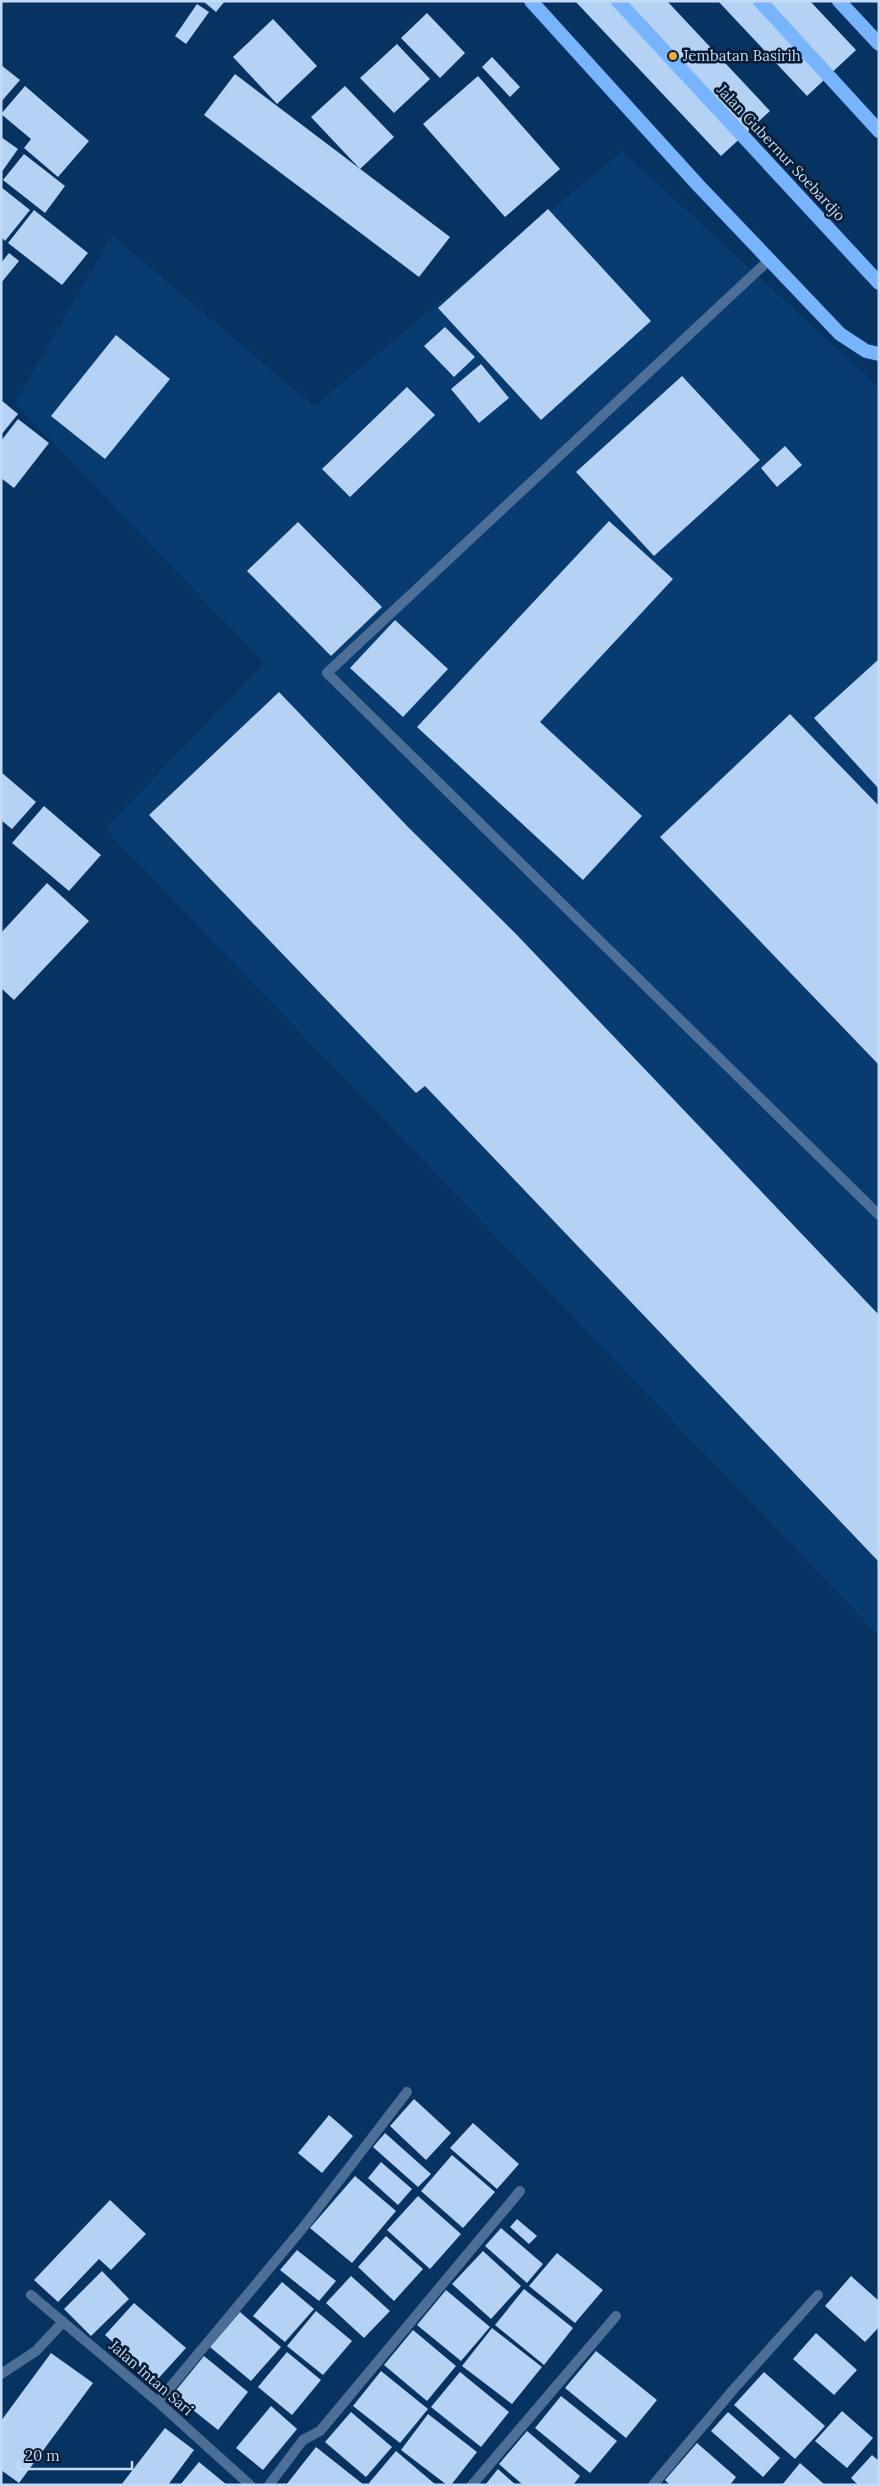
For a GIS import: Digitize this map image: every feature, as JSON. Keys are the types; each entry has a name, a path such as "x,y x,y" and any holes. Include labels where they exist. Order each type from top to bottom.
{"highway":[{"path":"531,1 769,260 840,334 866,350 879,354"},
{"name":"Jalan Gubernur Soebardjo","path":"618,1 879,283"},
{"path":"760,1 879,131"},
{"path":"840,1 879,44"}],"street":[{"path":"769,260 327,673 879,1215"},
{"path":"158,2402 302,2228 407,2092"},
{"path":"269,2485 303,2440 320,2431 520,2191"},
{"name":"Jalan Intan Sari","path":"32,2295 158,2402 250,2485"},
{"path":"653,2485 733,2390 818,2295"},
{"path":"472,2485 616,2316"},
{"path":"1,2374 36,2351 63,2322"}],"shaded area":[{"path":"622,151 879,387 879,1636 105,829 264,663 15,403 112,235 314,406"}],"building":[{"path":"203,1 225,1 216,12"},
{"name":"Jembatan Basirih","path":"575,1 667,1 770,111 721,156"},
{"name":"Jembatan Basirih","path":"718,1 810,1 856,50 807,96"},
{"path":"197,4 209,12 186,44 175,36"},
{"path":"427,13 465,53 440,78 401,38"},
{"path":"273,19 317,66 277,104 233,57"},
{"path":"397,44 430,79 394,113 360,78"},
{"path":"492,57 520,87 510,97 482,67"},
{"path":"1,65 20,80 1,102"},
{"path":"235,74 450,237 419,277 204,115"},
{"path":"478,76 560,169 505,217 423,124"},
{"path":"25,86 89,141 58,177 24,148 31,139 1,114"},
{"path":"345,86 394,137 360,169 311,117"},
{"path":"1,137 18,149 1,173"},
{"path":"24,154 65,186 45,213 3,180"},
{"path":"1,187 30,210 5,241 1,237"},
{"path":"548,209 651,321 541,420 438,308"},
{"path":"34,210 88,253 62,285 8,243"},
{"path":"9,253 19,261 1,283 1,263"},
{"path":"445,327 475,357 454,377 424,346"},
{"path":"116,335 170,379 105,459 51,416"},
{"path":"481,364 509,398 479,423 451,389"},
{"path":"682,376 760,460 654,556 576,472"},
{"path":"407,387 435,415 350,497 322,469"},
{"path":"1,400 18,414 1,435"},
{"path":"18,419 49,443 14,488 1,478 1,441"},
{"path":"785,446 802,465 777,487 761,468"},
{"path":"609,521 673,579 540,722 642,816 583,880 417,727"},
{"path":"298,522 382,607 331,656 247,571"},
{"path":"395,620 448,669 403,717 350,668"},
{"path":"879,659 879,789 814,718"},
{"path":"279,692 409,828 517,935 879,1315 879,1562 425,1086 416,1093 149,815"},
{"path":"790,714 879,806 879,1065 660,837"},
{"path":"1,772 36,802 12,829 1,820"},
{"path":"44,806 101,855 69,891 12,843"},
{"path":"47,883 89,921 14,1000 1,988 1,933"},
{"path":"414,2099 451,2133 426,2160 390,2126"},
{"path":"329,2115 353,2136 322,2173 298,2153"},
{"path":"473,2123 519,2164 497,2189 450,2148"},
{"path":"385,2133 431,2174 418,2187 373,2147"},
{"path":"452,2155 495,2192 463,2228 421,2191"},
{"path":"381,2162 412,2189 398,2205 368,2178"},
{"path":"355,2176 396,2211 352,2263 310,2228"},
{"path":"418,2196 461,2234 430,2269 387,2230"},
{"path":"110,2200 146,2234 111,2270 99,2259 58,2302 34,2280"},
{"path":"517,2219 537,2236 529,2244 510,2227"},
{"path":"501,2228 543,2264 527,2283 485,2246"},
{"path":"386,2236 423,2269 394,2301 358,2267"},
{"path":"297,2250 336,2281 319,2301 280,2270"},
{"path":"483,2251 521,2286 491,2319 452,2284"},
{"path":"557,2253 603,2290 575,2323 529,2286"},
{"path":"102,2271 129,2299 91,2336 64,2309"},
{"path":"351,2276 390,2311 364,2338 326,2303"},
{"path":"851,2276 879,2301 879,2327 865,2342 825,2306"},
{"path":"282,2282 314,2309 285,2342 253,2316"},
{"path":"524,2289 573,2328 544,2365 495,2325"},
{"path":"446,2290 490,2327 461,2361 417,2325"},
{"path":"134,2303 186,2348 156,2381 105,2335"},
{"path":"316,2311 352,2341 323,2375 287,2346"},
{"path":"240,2312 281,2347 251,2381 210,2347"},
{"path":"492,2328 542,2367 512,2404 462,2366"},
{"path":"413,2330 456,2366 427,2401 384,2365"},
{"path":"816,2333 857,2370 834,2395 793,2359"},
{"path":"596,2351 657,2400 626,2438 565,2388"},
{"path":"287,2352 321,2380 292,2415 258,2387"},
{"path":"51,2353 93,2383 19,2483 1,2470 1,2421"},
{"path":"204,2356 248,2392 218,2430 173,2394"},
{"path":"381,2371 428,2409 400,2443 353,2406"},
{"path":"460,2372 509,2412 481,2447 431,2407"},
{"path":"764,2372 825,2426 795,2459 734,2405"},
{"path":"561,2396 617,2441 590,2473 535,2428"},
{"path":"271,2406 297,2429 263,2470 236,2448"},
{"path":"842,2411 873,2438 847,2468 815,2441"},
{"path":"351,2412 392,2447 366,2477 325,2442"},
{"path":"728,2412 780,2458 763,2477 711,2431"},
{"path":"428,2414 477,2452 451,2485 447,2485 401,2450"},
{"path":"165,2428 194,2450 168,2485 121,2485"},
{"path":"527,2431 580,2476 573,2485 523,2485 499,2464"},
{"path":"697,2443 736,2477 730,2485 670,2485 665,2480"},
{"path":"316,2447 364,2485 286,2485"},
{"path":"396,2451 436,2485 371,2485 369,2483"},
{"path":"872,2455 879,2461 879,2485 858,2485 851,2478"},
{"path":"199,2462 227,2485 180,2485"},
{"path":"800,2463 825,2485 782,2485"},
{"path":"498,2469 516,2485 485,2485"}],"place":[{"name":"Jembatan Basirih","path":"673,56"}]}
